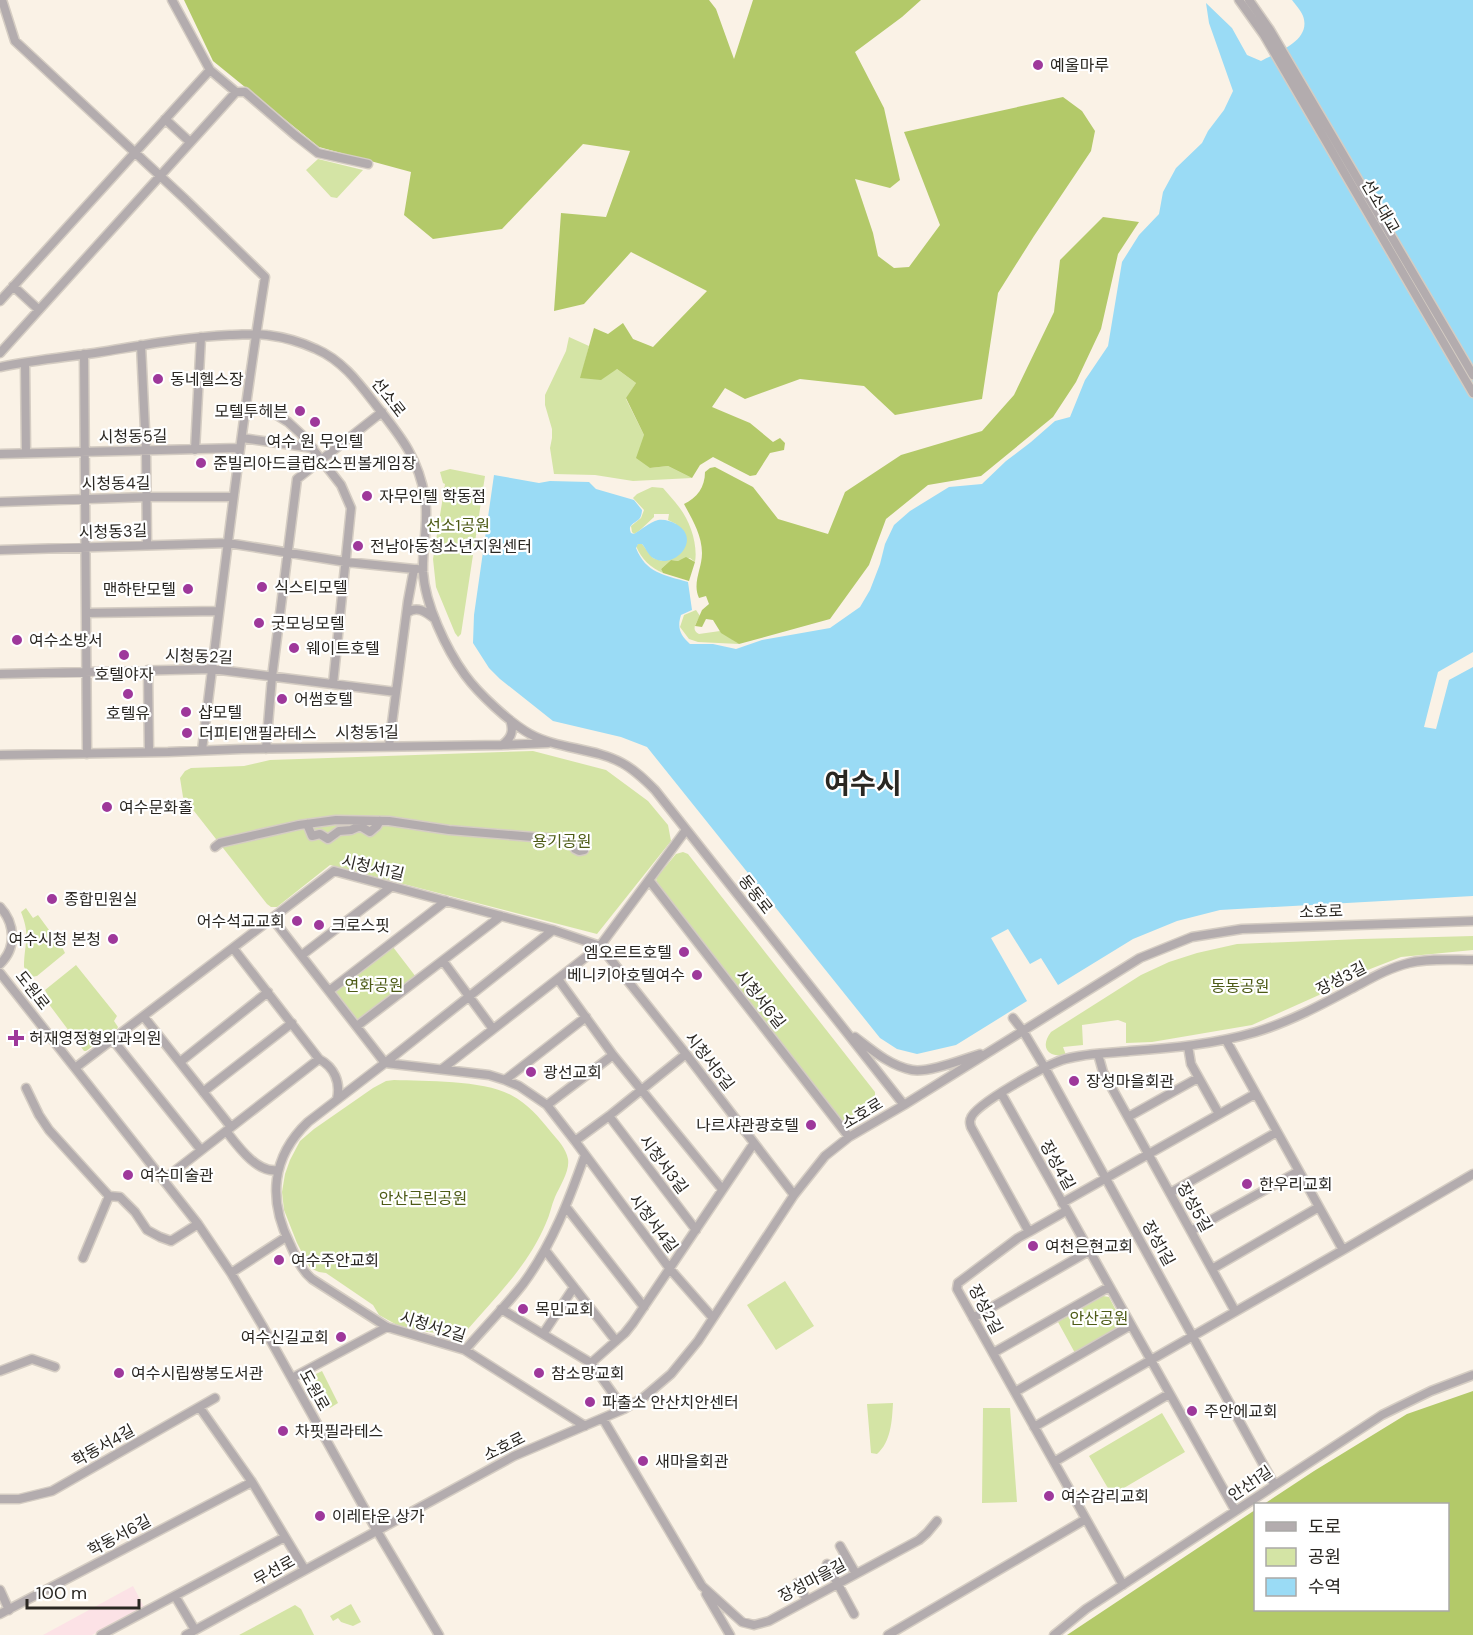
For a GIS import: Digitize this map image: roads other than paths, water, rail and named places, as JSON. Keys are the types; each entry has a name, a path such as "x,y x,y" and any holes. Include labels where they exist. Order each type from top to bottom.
{"street":[{"path":"2,0 15,41 266,277 233,497 202,750"},
{"path":"172,0 210,70 236,92 244,92 318,153 368,165"},
{"path":"1239,0 1267,33"},
{"path":"1249,0 1267,33"},
{"name":"선소대교","path":"1267,33 1473,375"},
{"name":"선소대교","path":"1267,33 1473,393"},
{"path":"0,301 210,70"},
{"path":"0,353 236,92"},
{"path":"165,119 190,142"},
{"path":"13,286 39,310"},
{"name":"선소로","path":"0,367 201,337 256,334 281,338 318,349 338,362 382,412 410,450 422,480 427,522 419,569 446,644 466,676 492,704 530,734 555,742"},
{"path":"195,450 201,337"},
{"path":"141,345 146,451 147,545"},
{"path":"84,354 87,754"},
{"path":"25,363 26,453"},
{"path":"247,408 275,414 301,434 341,485 351,508 333,684"},
{"path":"266,749 286,553 297,479 382,412"},
{"path":"242,438 313,448"},
{"name":"시청동5길","path":"0,454 240,448"},
{"name":"시청동4길","path":"0,502 147,497 233,497"},
{"name":"시청동3길","path":"0,550 228,543 346,562 419,569"},
{"path":"389,746 406,613 419,569"},
{"path":"406,613 418,609 436,620"},
{"path":"86,614 219,611"},
{"path":"148,669 149,752"},
{"name":"시청동2길","path":"0,674 212,669 396,692"},
{"path":"502,745 508,740 512,731 510,719"},
{"name":"시청동1길","path":"0,755 555,742"},
{"name":"동동로","path":"555,742 621,763 632,769 660,796 904,1105"},
{"path":"215,847 220,843 336,820 380,821 449,830 570,840 575,849 584,850"},
{"path":"307,824 312,836 320,834 328,838 339,831 351,830 360,826 370,832 380,821"},
{"path":"442,1069 600,946 686,830"},
{"name":"시청서1길","path":"75,1068 334,871 553,930 600,946"},
{"name":"시청서6길","path":"649,880 849,1137"},
{"path":"302,955 391,886"},
{"path":"329,991 446,901"},
{"path":"0,906 10,922 12,942 9,952 0,964"},
{"path":"357,1026 501,916"},
{"path":"272,918 385,1063 553,930"},
{"name":"소호로","path":"377,1531 514,1456 603,1419 644,1397 671,1374 684,1359 794,1195 825,1156 849,1137 1140,958 1192,938 1242,929 1473,921"},
{"name":"시청서5길","path":"600,946 794,1195"},
{"path":"233,948 319,1059 327,1065 338,1081 337,1099"},
{"name":"장성3길","path":"1045,1068 1062,1060 1081,1056 1188,1047 1226,1040 1285,1022 1399,966 1428,960 1473,960"},
{"path":"443,961 493,1029"},
{"name":"도원로","path":"0,973 198,1224 231,1273 377,1531 439,1635"},
{"path":"558,979 613,1055 642,1090"},
{"path":"180,1062 268,992"},
{"path":"144,1017 203,1092 240,1149 259,1165 270,1171 278,1170"},
{"path":"505,1080 586,1017"},
{"name":"장성1길","path":"1013,1018 1045,1068 1274,1484"},
{"path":"203,1092 291,1023"},
{"path":"844,1029 891,1063 913,1070 935,1067 995,1049"},
{"path":"113,1040 201,1150"},
{"path":"1226,1040 1343,1250"},
{"path":"1188,1047 1191,1064 1219,1114"},
{"path":"575,1141 686,1054"},
{"name":"장성5길","path":"1098,1054 1103,1072 1235,1311"},
{"path":"547,1106 613,1055"},
{"path":"163,1180 319,1059"},
{"name":"시청서4길","path":"385,1063 489,1075 526,1090 547,1106 670,1269 713,1318"},
{"name":"시청서2길","path":"385,1063 297,1131 278,1170 275,1183 276,1202 286,1237 299,1264 307,1275 387,1327 465,1350 585,1426"},
{"path":"1045,1068 979,1107 970,1121 971,1127 1029,1232 1106,1178 1256,1094"},
{"path":"1128,1117 1198,1078"},
{"path":"26,1088 49,1130 109,1196 120,1197 135,1212 147,1230 169,1241 198,1224"},
{"name":"시청서3길","path":"642,1090 722,1189"},
{"name":"장성4길","path":"1001,1094 1235,1510"},
{"name":"시청서3길","path":"609,1116 696,1230"},
{"path":"1170,1193 1277,1132"},
{"path":"591,1363 616,1341 645,1307 754,1143"},
{"path":"465,1350 522,1284 545,1250 566,1207 585,1155"},
{"path":"1191,1231 1299,1171"},
{"path":"1034,1426 1473,1174"},
{"path":"83,1258 109,1196"},
{"path":"566,1207 645,1307"},
{"path":"1212,1269 1319,1208"},
{"name":"장성2길","path":"1029,1232 958,1283 957,1289 1123,1585"},
{"path":"231,1273 286,1237"},
{"path":"545,1250 616,1341"},
{"path":"973,1318 1089,1251"},
{"path":"543,1334 574,1287"},
{"path":"993,1353 1109,1287"},
{"path":"501,1309 591,1363 624,1409"},
{"path":"1014,1392 1131,1325"},
{"path":"292,1378 387,1327"},
{"path":"0,1371 32,1359 55,1368"},
{"name":"안산1길","path":"1054,1635 1086,1609 1382,1415 1431,1391 1473,1375"},
{"path":"1054,1461 1169,1394"},
{"name":"학동서4길","path":"0,1499 19,1499 52,1491 215,1398"},
{"path":"200,1408 252,1482 305,1570"},
{"name":"장성마을길","path":"603,1419 730,1635"},
{"name":"학동서6길","path":"0,1614 252,1482"},
{"path":"888,1635 1086,1520"},
{"name":"장성마을길","path":"702,1586 738,1620 754,1625 769,1621 919,1540 937,1521"},
{"name":"무선로","path":"186,1635 377,1531"},
{"path":"101,1635 285,1537"},
{"path":"840,1546 856,1574"},
{"path":"827,1564 854,1614"},
{"path":"797,1583 807,1600"},
{"path":"0,1590 9,1610"},
{"path":"175,1596 195,1630"}],"water":[{"path":"1292,0 1473,0 1473,652 1438,672 1424,727 1436,729 1449,680 1473,667 1473,896 1220,910 1177,921 1133,939 1058,985 1041,958 1030,964 1008,929 991,938 1027,1001 956,1045 917,1054 897,1049 880,1038 647,747 621,737 553,721 489,668 473,643 474,615 494,475 539,483 589,482 596,489 634,500 642,511 640,518 631,526 631,533 634,534 658,520 672,522 684,530 687,537 683,552 669,560 661,561 653,558 642,544 638,544 636,548 645,563 657,572 688,582 692,610 681,615 679,628 690,644 713,644 736,649 762,640 830,628 860,607 870,590 885,544 894,525 910,511 949,487 982,484 1055,421 1070,417 1085,380 1108,346 1122,262 1139,235 1159,214 1163,192 1176,168 1202,143 1224,110 1233,91 1209,23 1206,3 1232,28 1247,55 1261,61 1284,49 1298,39 1302,32 1303,16"}],"place":[{"name":"예울마루","path":"1038,65"},
{"name":"동네헬스장","path":"158,379"},
{"name":"모텔투헤븐","path":"300,411"},
{"name":"여수 원 무인텔","path":"315,422"},
{"name":"준빌리아드클럽&스핀볼게임장","path":"201,463"},
{"name":"자무인텔 학동점","path":"367,496"},
{"name":"전남아동청소년지원센터","path":"358,546"},
{"name":"식스티모텔","path":"262,587"},
{"name":"맨하탄모텔","path":"188,589"},
{"name":"굿모닝모텔","path":"259,623"},
{"name":"여수소방서","path":"17,640"},
{"name":"웨이트호텔","path":"294,648"},
{"name":"호텔야자","path":"124,655"},
{"name":"호텔유","path":"128,694"},
{"name":"어썸호텔","path":"282,699"},
{"name":"샵모텔","path":"186,712"},
{"name":"더피티앤필라테스","path":"187,733"},
{"name":"여수문화홀","path":"107,807"},
{"name":"종합민원실","path":"52,899"},
{"name":"어수석교교회","path":"297,921"},
{"name":"크로스핏","path":"319,925"},
{"name":"여수시청 본청","path":"113,939"},
{"name":"엠오르트호텔","path":"684,952"},
{"name":"베니키아호텔여수","path":"697,975"},
{"name":"허재영정형외과의원","path":"16,1038"},
{"name":"광선교회","path":"531,1072"},
{"name":"장성마을회관","path":"1074,1081"},
{"name":"나르샤관광호텔","path":"811,1125"},
{"name":"여수미술관","path":"128,1175"},
{"name":"한우리교회","path":"1247,1184"},
{"name":"여천은현교회","path":"1033,1246"},
{"name":"여수주안교회","path":"279,1260"},
{"name":"목민교회","path":"523,1309"},
{"name":"여수신길교회","path":"341,1337"},
{"name":"여수시립쌍봉도서관","path":"119,1373"},
{"name":"참소망교회","path":"539,1373"},
{"name":"파출소 안산치안센터","path":"590,1402"},
{"name":"주안에교회","path":"1192,1411"},
{"name":"차핏필라테스","path":"283,1431"},
{"name":"새마을회관","path":"643,1461"},
{"name":"여수감리교회","path":"1049,1496"},
{"name":"이레타운 상가","path":"320,1516"}],"district":[{"name":"여수시","path":"863,783"}],"park label":[{"name":"선소1공원","path":"458,525"},
{"name":"용기공원","path":"562,841"},
{"name":"연화공원","path":"374,985"},
{"name":"동동공원","path":"1240,986"},
{"name":"안산근린공원","path":"423,1198"},
{"name":"안산공원","path":"1099,1318"}]}
